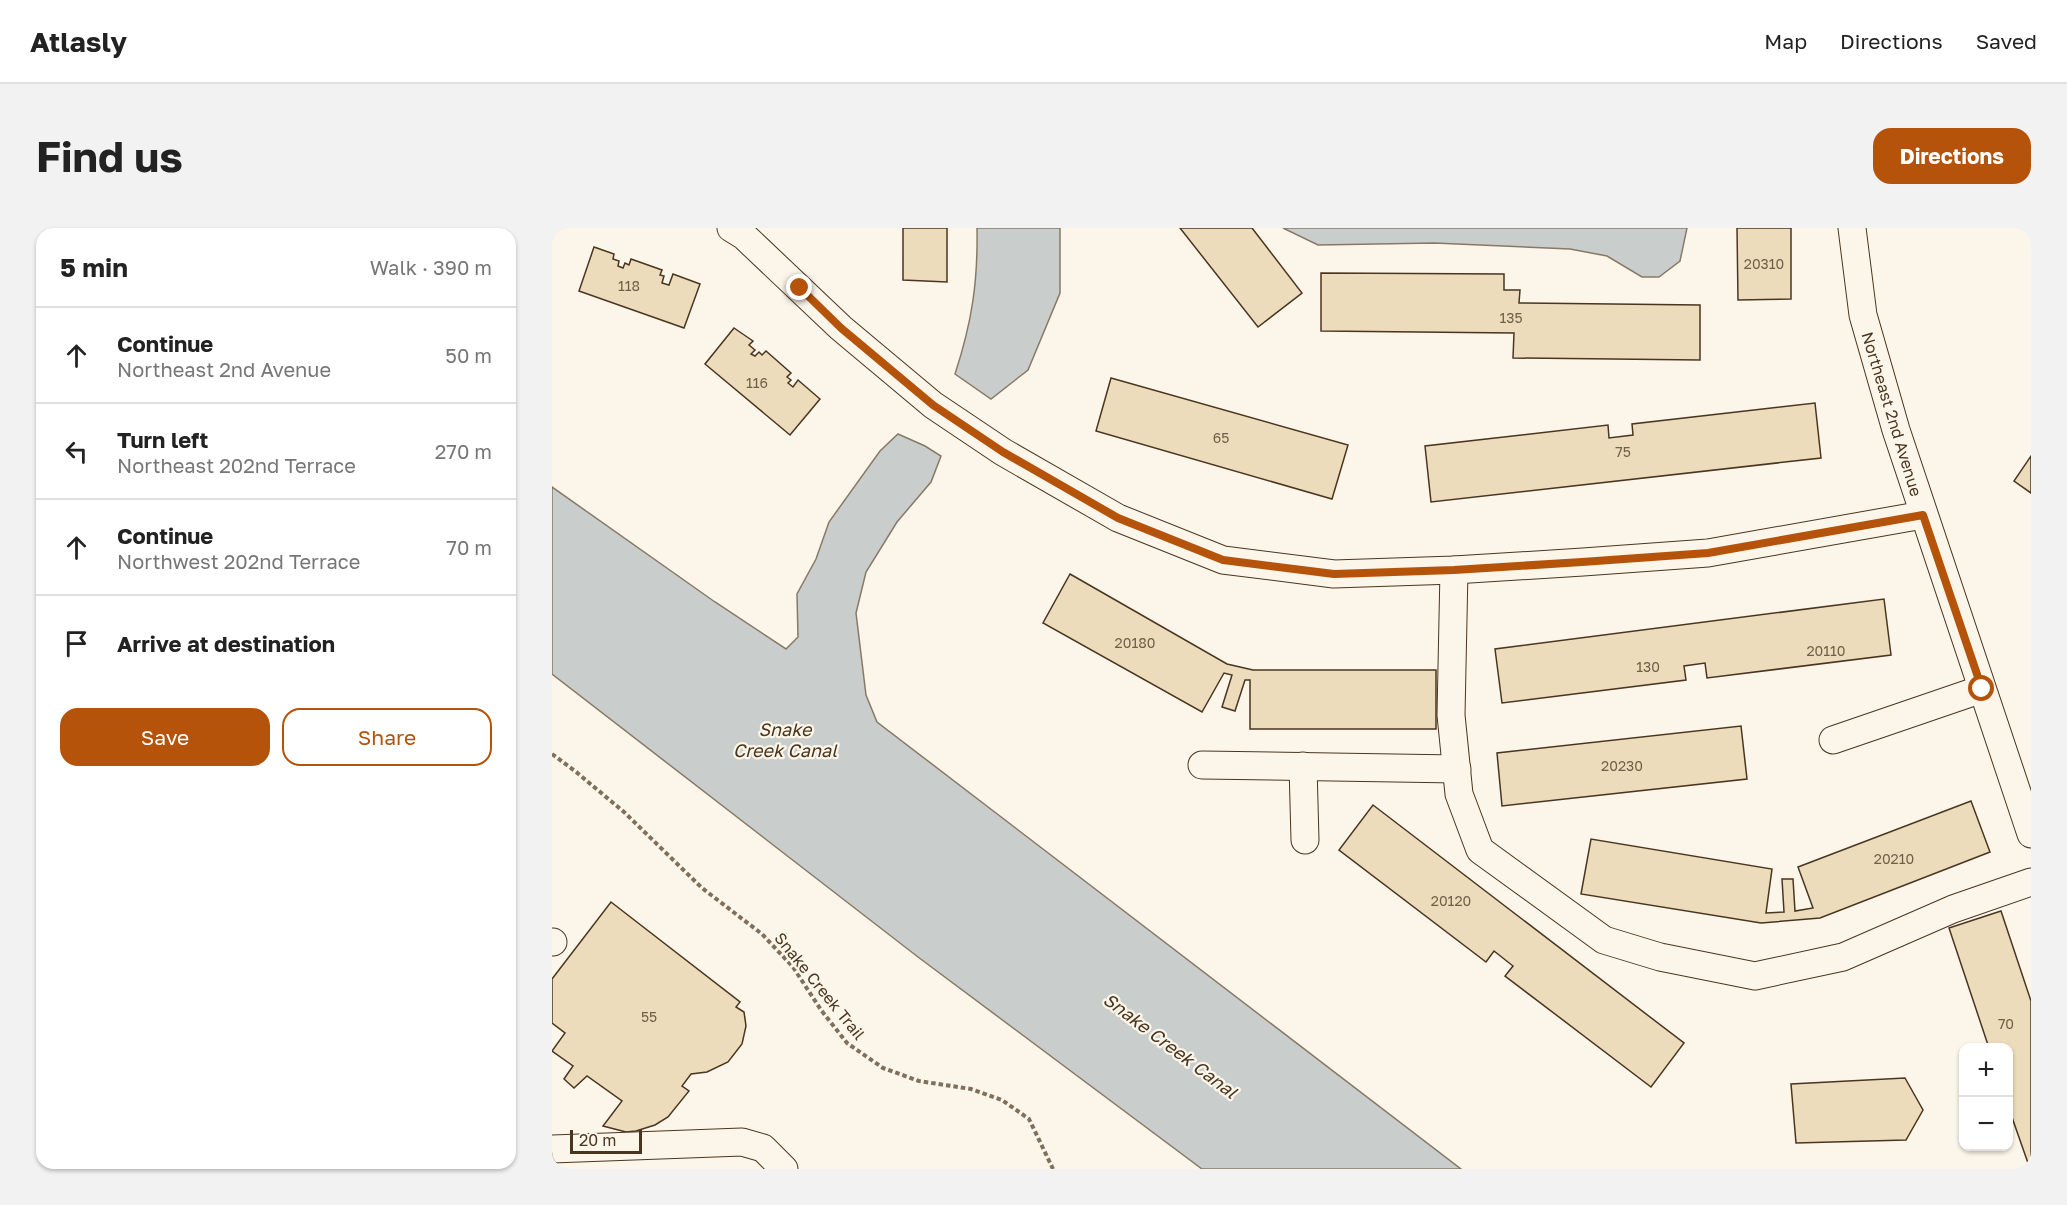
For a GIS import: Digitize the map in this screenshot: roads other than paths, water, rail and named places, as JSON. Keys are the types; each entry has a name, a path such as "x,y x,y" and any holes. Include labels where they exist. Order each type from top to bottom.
{"street":[{"path":"731,228 744,236 841,328 933,405 1003,452 1118,518 1223,560 1334,574 1454,570 1708,553 1923,515"},
{"name":"Northeast 2nd Avenue","path":"1852,228 1863,315 1896,430 2031,834"},
{"path":"1454,570 1451,715 1459,794 1480,850 1604,940 1660,957 1755,976 1843,957 1953,909 2031,882"},
{"path":"1833,740 1982,689"},
{"path":"1202,765 1457,769"},
{"path":"1304,766 1305,840"},
{"path":"552,1149 742,1142 763,1148 784,1169"}],"water":[{"path":"977,228 1060,228 1060,293 1028,370 991,399 955,374 973,302"},
{"path":"1283,228 1687,228 1680,261 1659,277 1642,277 1607,256 1570,249 1434,243 1318,245"},
{"name":"Snake Creek Canal","path":"898,434 941,456 931,482 897,522 866,572 856,613 866,695 877,722 1461,1169 1202,1169 918,957 552,674 552,487 786,649 798,637 797,594 816,559 829,522 880,451"}]}
